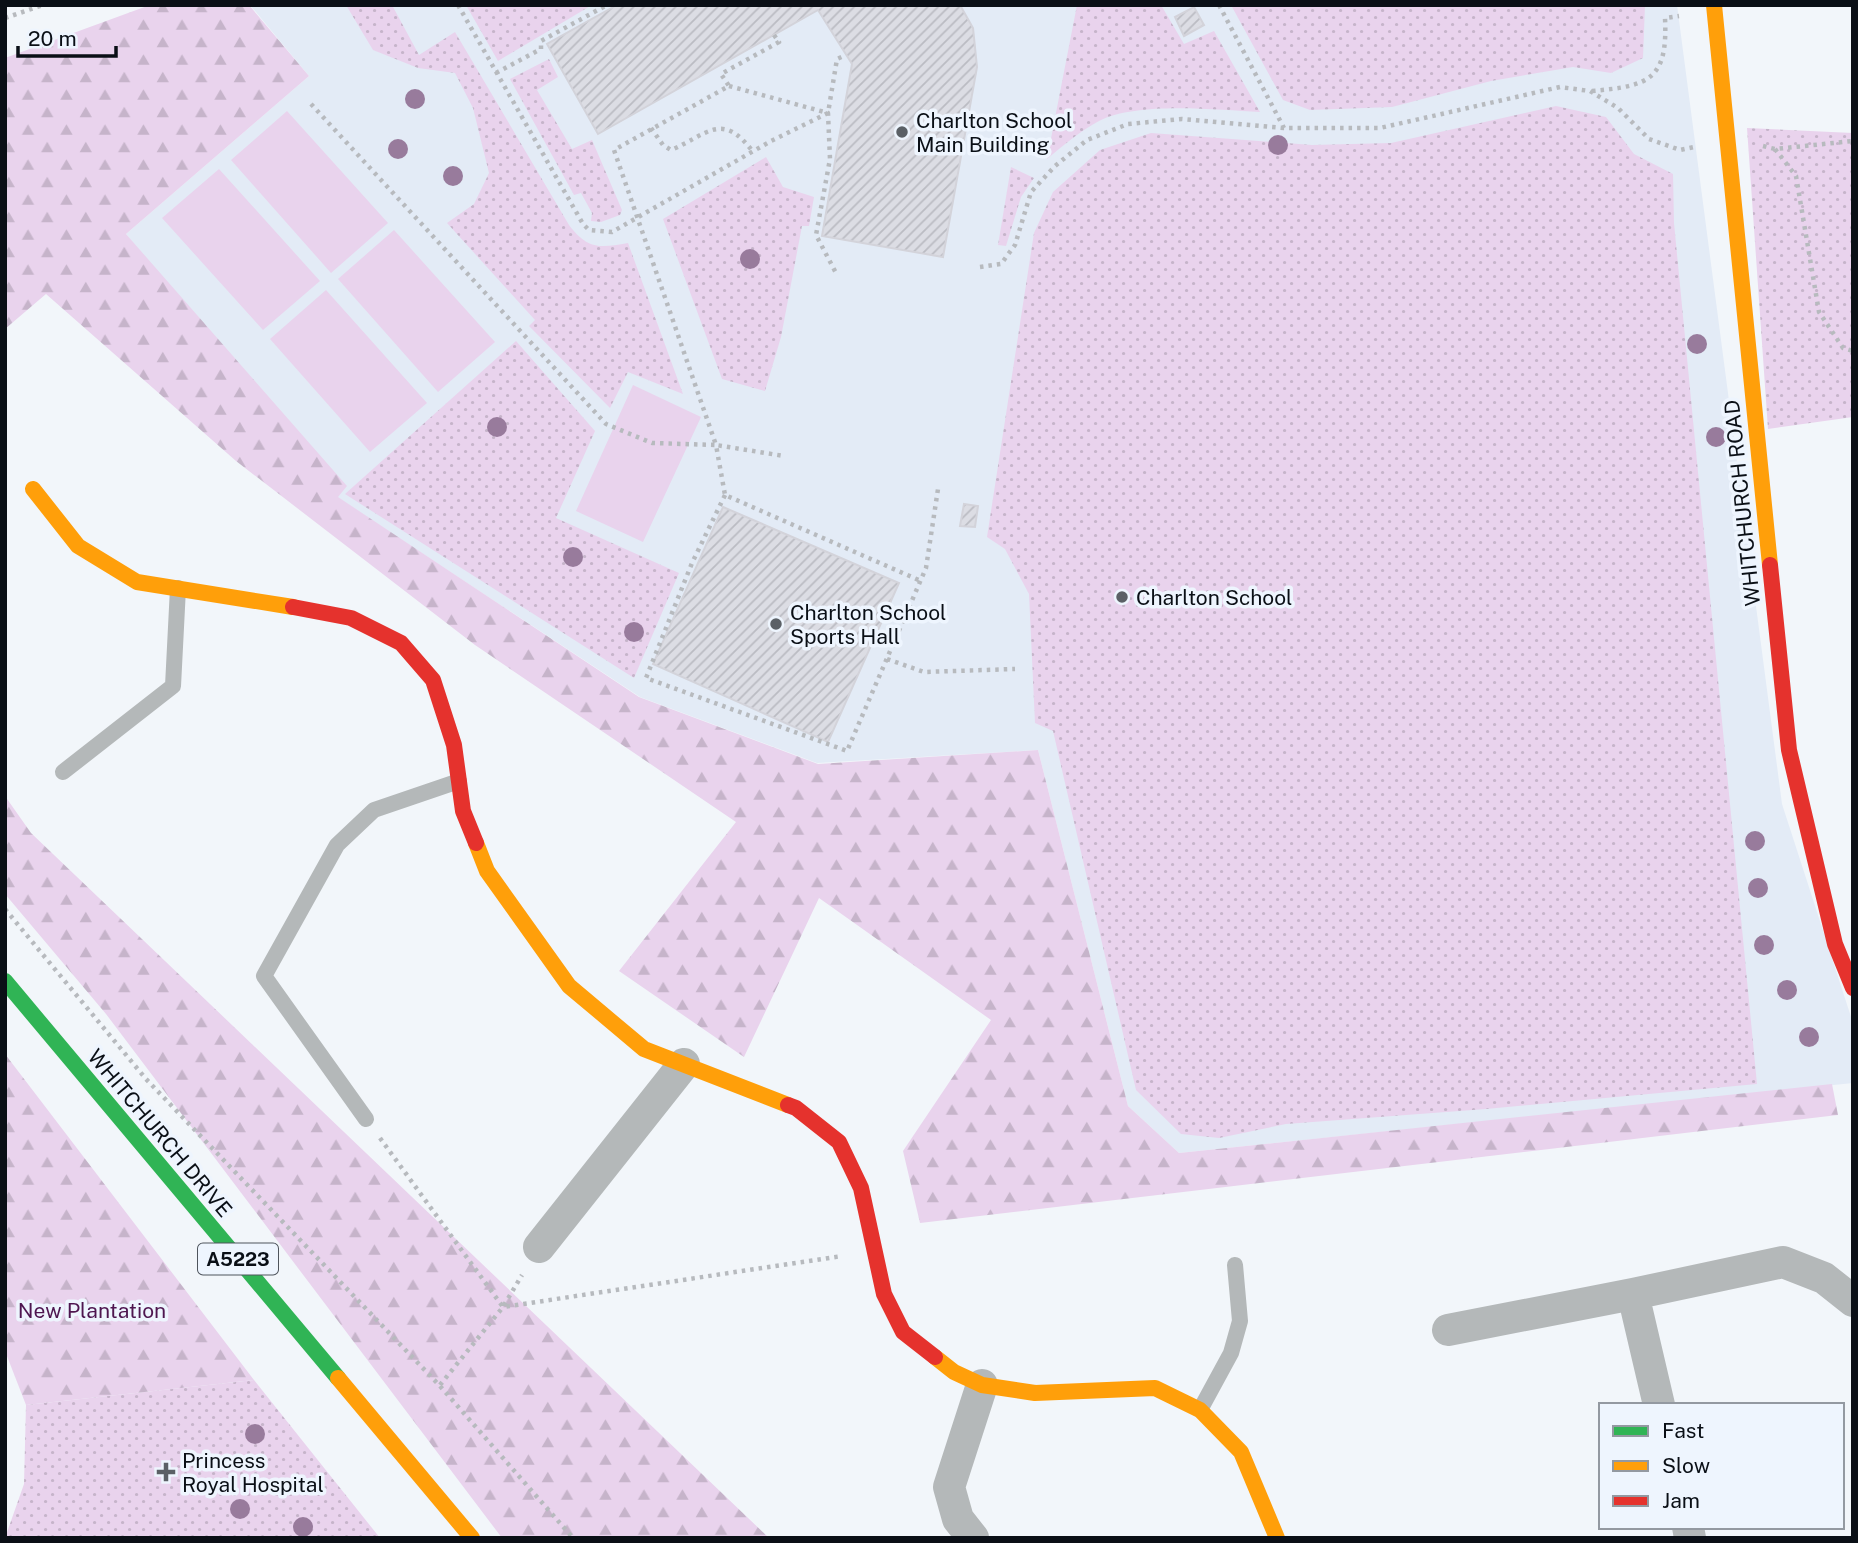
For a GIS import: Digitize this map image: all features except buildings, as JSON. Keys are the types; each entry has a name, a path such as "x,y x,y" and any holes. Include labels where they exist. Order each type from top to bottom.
{"street":[{"name":"WHITCHURCH ROAD","path":"1714,8 1790,750 1835,944 1853,988"},
{"path":"33,489 78,546 137,582 248,598 351,618 401,643 433,681 454,745 463,811 486,871 569,986 644,1048 796,1108 839,1142 861,1188 884,1294 903,1332 954,1372 982,1385 1035,1393 1155,1388 1200,1409 1241,1452 1277,1538"},
{"name":"WHITCHURCH DRIVE","path":"5,981 472,1538"},
{"path":"539,1247 684,1064"},
{"path":"1448,1331 1783,1262 1824,1278 1853,1301"},
{"path":"1633,1294 1659,1403"},
{"path":"974,1538 958,1519 949,1487 982,1385"}],"lane":[{"path":"63,772 173,686 178,589"},
{"path":"366,1119 264,976 337,845 374,810 459,781"},
{"path":"1200,1409 1231,1353 1240,1321 1235,1265"}],"path":[{"path":"5,18 43,5"},
{"path":"458,5 583,224 589,230 612,232 828,113"},
{"path":"496,73 541,49 541,41 607,5"},
{"path":"1219,5 1284,128"},
{"path":"980,267 1001,264 1015,245 1031,192 1055,166 1087,140 1128,124 1181,119 1284,128 1380,128 1560,87 1590,91 1622,88 1651,77 1662,62 1665,18 1714,8"},
{"path":"774,35 779,42 721,74 729,86 828,113"},
{"path":"836,273 816,235 830,159 828,113 838,59 846,55"},
{"path":"729,86 614,150 716,445 725,495 692,563 646,677 847,751 926,568 938,489"},
{"path":"1590,91 1618,108 1649,139 1680,150 1729,138 1775,149 1853,141"},
{"path":"311,104 606,424 652,443 716,445 784,456"},
{"path":"651,128 663,145 671,150 713,128 728,130 744,140 753,152"},
{"path":"1775,149 1796,176 1819,312 1843,348 1853,351"},
{"path":"725,495 920,581"},
{"path":"887,659 924,672 1015,669"},
{"path":"5,909 145,1079 440,1385 573,1538"},
{"path":"366,1119 503,1307"},
{"path":"440,1385 503,1307 539,1247"},
{"path":"503,1307 875,1257"}],"shaded area":[{"name":"Charlton School","path":"250,5 1677,5 1782,804 1853,1023 1853,1083 1179,1153 1128,1106 1038,750 817,763 640,697 337,497 126,234 309,76"}],"green space":[{"path":"150,5 249,5 309,76 126,234 347,486 338,497 639,697 818,764 1038,750 1128,1106 1179,1153 1832,1084 1838,1115 920,1223 903,1151 991,1020 819,898 744,1057 619,971 736,822 475,645 236,461 46,294 5,329 5,58"},
{"path":"346,5 392,5 419,55 455,32 569,225 582,239 595,245 628,243 683,394 628,372 610,408 529,326 535,320 447,223 474,204 489,173 473,108 455,73 418,68 373,50"},
{"path":"466,5 592,5 498,61"},
{"path":"1077,5 1161,5 1184,44 1214,31 1260,112 1178,108 1115,115 1085,129 1047,159"},
{"path":"1231,5 1645,5 1643,58 1611,73 1573,67 1491,81 1392,107 1310,110 1283,100"},
{"path":"549,59 558,77 537,90 572,149 592,140 622,210 620,215 601,222 591,221 592,213 581,193 574,195 510,79"},
{"path":"1556,106 1606,117 1634,154 1673,174 1674,223 1757,1084 1286,1124 1219,1138 1181,1134 1136,1090 1053,731 1035,723 1029,594 1005,549 987,537 1034,233 1053,192 1100,150 1151,133 1312,145 1391,143"},
{"path":"287,111 388,223 331,273 231,160"},
{"path":"1747,128 1853,133 1853,417 1768,429"},
{"path":"766,157 783,187 814,197 809,226 802,226 781,337 765,391 722,379 663,219"},
{"path":"1011,167 1034,178 1021,197 1006,246 998,245"},
{"path":"219,169 320,281 263,330 162,218"},
{"path":"394,230 495,342 438,392 338,279"},
{"path":"326,290 427,403 370,452 270,339"},
{"path":"516,341 595,431 556,518 679,573 634,678 345,494"},
{"path":"633,385 701,417 643,542 576,511"},
{"path":"5,796 31,833 769,1538 502,1538 106,1014 5,894"},
{"name":"New Plantation","path":"5,1054 254,1380 26,1405 5,1351"},
{"name":"Princess Royal Hospital","path":"254,1380 380,1538 5,1538 24,1484 26,1405"}],"traffic: fast":[{"path":"5,981 338,1378"}],"traffic: slow":[{"path":"1714,5 1770,565"},
{"path":"33,489 78,546 137,582 293,607"},
{"path":"476,843 487,871 569,986 644,1049 788,1105"},
{"path":"935,1357 954,1372 982,1385 1035,1393 1155,1388 1200,1410 1241,1452 1277,1538"},
{"path":"338,1378 472,1538"}],"traffic: jam":[{"path":"1770,565 1789,750 1835,944 1853,988"},
{"path":"293,607 351,618 401,643 433,680 454,745 463,811 476,843"},
{"path":"788,1105 796,1108 839,1142 861,1188 884,1294 903,1332 935,1357"}],"place":[{"name":"Charlton School Main Building","path":"902,132"},
{"name":"Charlton School","path":"1122,597"},
{"name":"Charlton School Sports Hall","path":"776,624"},
{"name":"Princess Royal Hospital","path":"166,1472"}]}
